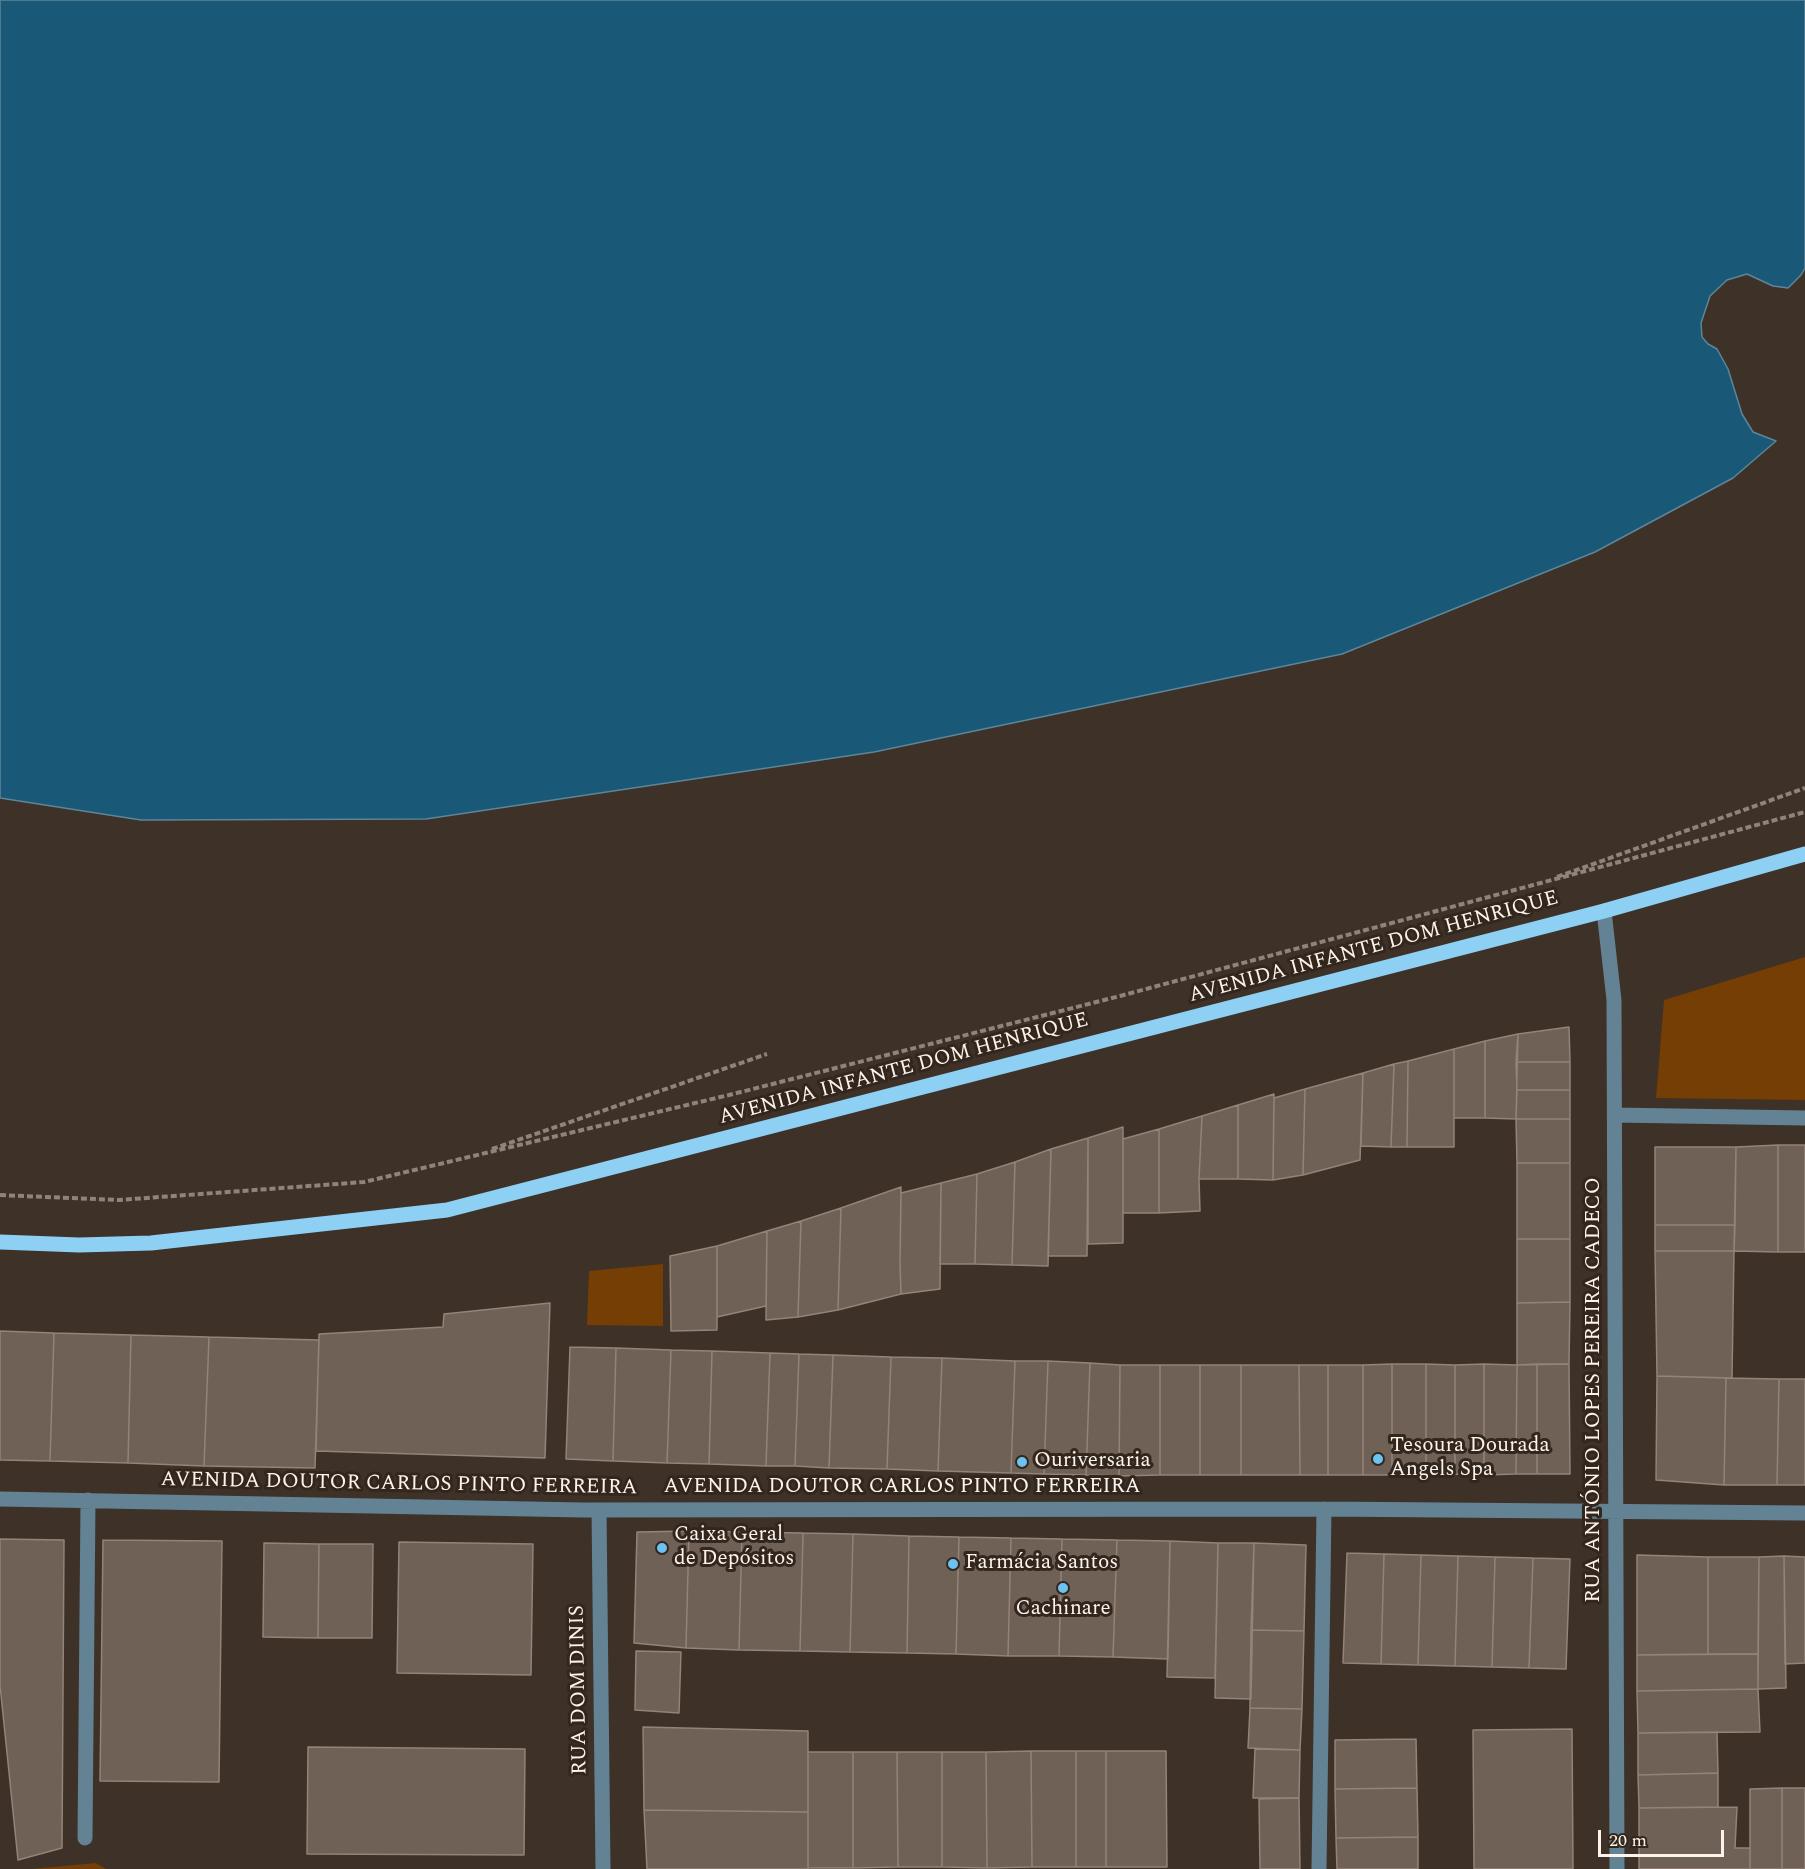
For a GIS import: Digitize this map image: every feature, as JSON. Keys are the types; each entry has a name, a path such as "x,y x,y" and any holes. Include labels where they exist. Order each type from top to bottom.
{"main road":[{"name":"AVENIDA INFANTE DOM HENRIQUE","path":"0,1242 79,1245 151,1243 447,1210 1604,911 1805,854"}],"street":[{"name":"RUA ANTÓNIO LOPES PEREIRA CADECO","path":"1604,911 1614,1000 1617,1869"},
{"path":"1615,1115 1805,1118"},
{"name":"AVENIDA DOUTOR CARLOS PINTO FERREIRA","path":"0,1499 599,1510 1324,1509 1805,1513"},
{"path":"85,1838 88,1500"},
{"path":"1319,1869 1324,1509"},
{"name":"RUA DOM DINIS","path":"599,1510 603,1869"}],"path":[{"path":"1529,887 1805,788"},
{"path":"0,1195 119,1200 363,1182 729,1095 1120,996 1805,812"},
{"path":"470,1157 767,1054"}],"shaded area":[{"path":"1805,957 1805,1100 1656,1098 1664,1000"},
{"path":"663,1264 663,1326 587,1325 589,1271"},
{"path":"96,1863 106,1869 31,1869"}],"water":[{"path":"0,0 1805,0 1805,268 1788,288 1773,286 1747,274 1727,280 1710,296 1701,323 1702,337 1717,349 1728,369 1742,414 1753,432 1776,441 1733,478 1595,552 1342,654 874,752 426,819 141,820 0,798"}],"building":[{"path":"1569,1027 1570,1062 1516,1062 1518,1034"},
{"path":"1518,1034 1516,1119 1485,1118 1485,1041"},
{"path":"1485,1041 1485,1118 1454,1118 1454,1049"},
{"path":"1454,1049 1454,1147 1407,1147 1408,1061"},
{"path":"1408,1061 1407,1147 1391,1147 1394,1064"},
{"path":"1516,1062 1570,1062 1570,1090 1517,1090"},
{"path":"1394,1064 1391,1147 1361,1146 1363,1073"},
{"path":"1363,1073 1360,1160 1303,1175 1305,1089"},
{"path":"1305,1089 1303,1175 1273,1180 1274,1098"},
{"path":"1517,1090 1570,1090 1570,1119 1516,1119"},
{"path":"1274,1094 1273,1180 1238,1179 1238,1105"},
{"path":"1238,1105 1238,1179 1199,1179 1202,1116"},
{"path":"1202,1116 1200,1211 1159,1213 1159,1129"},
{"path":"1516,1119 1570,1119 1570,1163 1517,1163"},
{"path":"1123,1127 1123,1243 1088,1244 1088,1138"},
{"path":"1159,1129 1159,1213 1123,1213 1123,1139"},
{"path":"1088,1138 1087,1256 1048,1256 1051,1149"},
{"path":"1778,1145 1805,1145 1805,1252 1778,1252"},
{"path":"1778,1145 1778,1252 1734,1251 1736,1147"},
{"path":"1655,1147 1736,1147 1735,1225 1655,1225"},
{"path":"1051,1149 1048,1266 1012,1265 1015,1162"},
{"path":"1015,1162 1012,1265 975,1264 977,1174"},
{"path":"1517,1163 1570,1163 1570,1239 1517,1239"},
{"path":"977,1174 975,1264 940,1264 941,1183"},
{"path":"941,1183 940,1289 901,1294 901,1193"},
{"path":"901,1187 901,1294 838,1310 841,1208"},
{"path":"841,1208 838,1310 798,1317 801,1221"},
{"path":"801,1221 798,1317 766,1320 767,1231"},
{"path":"1655,1225 1735,1225 1734,1251 1655,1251"},
{"path":"767,1231 766,1306 717,1317 717,1246"},
{"path":"1517,1239 1570,1239 1570,1302 1517,1303"},
{"path":"717,1246 717,1330 671,1331 670,1256"},
{"path":"1655,1251 1734,1251 1732,1378 1657,1376"},
{"path":"1570,1302 1569,1364 1517,1365 1517,1303"},
{"path":"550,1303 545,1458 316,1451 319,1334 443,1327 444,1314"},
{"path":"0,1331 54,1333 50,1461 0,1460"},
{"path":"54,1333 131,1335 128,1463 50,1461"},
{"path":"131,1335 209,1337 204,1466 128,1463"},
{"path":"209,1337 319,1340 315,1468 204,1466"},
{"path":"570,1347 616,1348 613,1461 566,1459"},
{"path":"616,1348 671,1350 667,1463 613,1461"},
{"path":"671,1350 712,1351 709,1464 667,1463"},
{"path":"712,1351 770,1353 766,1466 709,1464"},
{"path":"770,1353 799,1354 795,1466 766,1466"},
{"path":"799,1354 833,1355 829,1468 795,1466"},
{"path":"833,1355 891,1357 887,1469 829,1468"},
{"path":"891,1357 942,1358 938,1471 887,1469"},
{"path":"942,1358 1015,1361 1011,1473 938,1471"},
{"path":"1015,1361 1048,1361 1044,1474 1011,1473"},
{"path":"1048,1361 1090,1363 1086,1475 1044,1474"},
{"path":"1090,1363 1120,1365 1119,1476 1086,1475"},
{"path":"1392,1364 1426,1364 1426,1475 1392,1475"},
{"path":"1392,1364 1392,1475 1363,1475 1363,1365"},
{"path":"1426,1364 1455,1365 1455,1474 1426,1475"},
{"path":"1484,1364 1517,1365 1516,1474 1484,1475"},
{"path":"1484,1364 1484,1475 1455,1474 1455,1365"},
{"path":"1537,1364 1569,1364 1570,1474 1537,1474"},
{"path":"1537,1364 1537,1474 1516,1474 1517,1365"},
{"path":"1120,1365 1160,1365 1160,1475 1119,1476"},
{"path":"1160,1365 1200,1365 1200,1475 1160,1475"},
{"path":"1200,1365 1241,1365 1241,1475 1200,1475"},
{"path":"1241,1365 1299,1365 1300,1475 1241,1475"},
{"path":"1299,1365 1328,1365 1328,1475 1300,1475"},
{"path":"1328,1365 1363,1365 1363,1475 1328,1475"},
{"path":"1657,1376 1726,1378 1724,1485 1656,1480"},
{"path":"1726,1378 1779,1379 1777,1485 1724,1485"},
{"path":"1779,1379 1805,1379 1805,1485 1777,1485"},
{"path":"689,1531 686,1648 634,1643 637,1532"},
{"path":"689,1531 742,1532 739,1650 686,1648"},
{"path":"742,1532 803,1533 800,1651 739,1650"},
{"path":"803,1533 853,1534 850,1652 800,1651"},
{"path":"853,1534 909,1536 907,1653 850,1652"},
{"path":"909,1536 959,1537 956,1654 907,1653"},
{"path":"959,1537 1011,1538 1008,1656 956,1654"},
{"path":"1011,1538 1062,1539 1059,1656 1008,1656"},
{"path":"0,1539 64,1540 62,1848 18,1860 0,1685"},
{"path":"1062,1539 1117,1540 1113,1657 1059,1656"},
{"path":"103,1540 222,1541 219,1782 100,1781"},
{"path":"1117,1540 1170,1541 1168,1659 1113,1657"},
{"path":"1170,1541 1218,1543 1215,1678 1167,1677"},
{"path":"399,1542 533,1544 531,1675 397,1673"},
{"path":"264,1543 319,1544 318,1638 263,1637"},
{"path":"1218,1543 1254,1543 1251,1699 1215,1698"},
{"path":"1254,1543 1306,1545 1304,1631 1251,1630"},
{"path":"319,1544 373,1544 372,1638 318,1638"},
{"path":"1347,1553 1384,1554 1381,1664 1343,1663"},
{"path":"1384,1554 1421,1555 1418,1665 1381,1664"},
{"path":"1421,1555 1458,1556 1455,1666 1418,1665"},
{"path":"1637,1555 1708,1557 1708,1654 1637,1655"},
{"path":"1458,1556 1495,1557 1492,1667 1455,1666"},
{"path":"1784,1556 1805,1557 1805,1663 1785,1664"},
{"path":"1784,1556 1786,1688 1758,1689 1759,1557"},
{"path":"1495,1557 1533,1558 1529,1668 1492,1667"},
{"path":"1708,1557 1759,1557 1758,1654 1708,1654"},
{"path":"1533,1558 1570,1559 1566,1669 1529,1668"},
{"path":"1251,1630 1304,1631 1302,1709 1250,1708"},
{"path":"636,1651 681,1652 679,1713 635,1710"},
{"path":"1758,1654 1758,1689 1637,1691 1637,1655"},
{"path":"1758,1689 1760,1732 1638,1733 1637,1691"},
{"path":"1250,1708 1302,1709 1300,1750 1248,1748"},
{"path":"643,1727 808,1731 808,1812 644,1810"},
{"path":"1572,1729 1573,1869 1474,1869 1473,1730"},
{"path":"1717,1732 1718,1773 1638,1775 1638,1733"},
{"path":"1416,1739 1417,1788 1335,1789 1335,1740"},
{"path":"308,1747 525,1749 524,1855 307,1854"},
{"path":"1255,1749 1300,1750 1299,1798 1253,1798"},
{"path":"1031,1751 1076,1751 1076,1867 1032,1867"},
{"path":"1031,1751 1032,1867 987,1868 986,1752"},
{"path":"1076,1751 1106,1751 1106,1867 1076,1867"},
{"path":"1106,1751 1166,1751 1167,1867 1106,1867"},
{"path":"808,1752 853,1752 853,1868 808,1868"},
{"path":"853,1752 897,1752 898,1867 853,1868"},
{"path":"897,1752 942,1752 942,1867 898,1867"},
{"path":"942,1752 986,1752 987,1868 942,1867"},
{"path":"1718,1773 1718,1807 1639,1808 1638,1775"},
{"path":"1417,1788 1418,1837 1336,1838 1335,1789"},
{"path":"1782,1788 1805,1788 1805,1869 1782,1869"},
{"path":"1782,1788 1782,1869 1750,1869 1750,1789"},
{"path":"1299,1798 1300,1869 1260,1869 1259,1799"},
{"path":"1737,1807 1735,1848 1750,1848 1750,1869 1639,1869 1639,1808"},
{"path":"644,1810 808,1812 808,1869 647,1869"},
{"path":"1418,1837 1418,1869 1337,1869 1336,1838"}],"place":[{"name":"Tesoura Dourada Angels Spa","path":"1378,1459"},
{"name":"Ouriversaria","path":"1022,1462"},
{"name":"Caixa Geral de Depósitos","path":"662,1548"},
{"name":"Farmácia Santos","path":"953,1564"},
{"name":"Cachinare","path":"1063,1588"}]}
